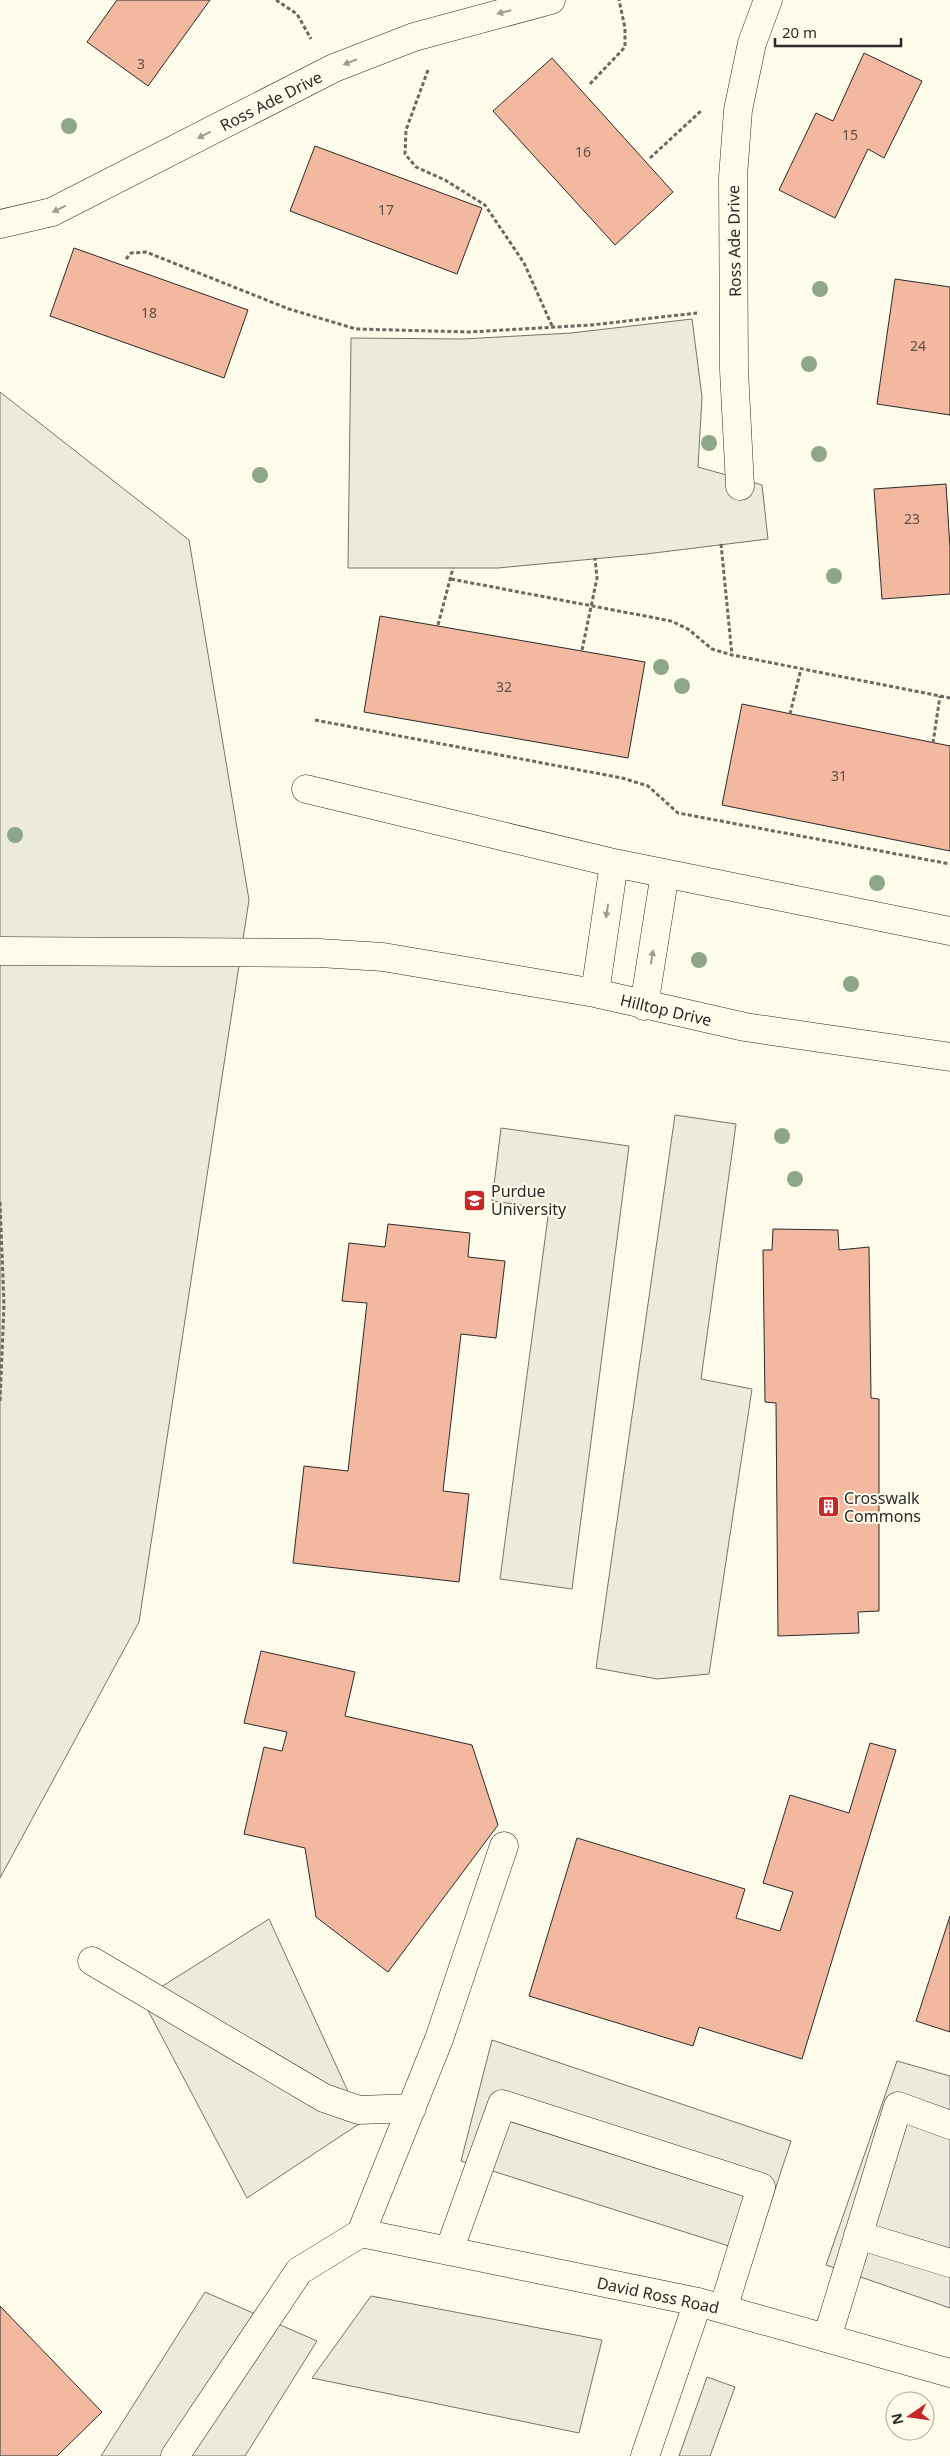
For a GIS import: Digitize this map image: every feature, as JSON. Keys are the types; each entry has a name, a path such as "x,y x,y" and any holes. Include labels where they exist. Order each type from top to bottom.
{"street":[{"name":"Ross Ade Drive","path":"0,224 52,212 334,68 414,37 551,0"},
{"name":"Ross Ade Drive","path":"740,486 734,370 733,177 738,110 752,43 768,0"},
{"path":"306,789 614,863 950,931"},
{"path":"595,993 614,863"},
{"path":"644,1006 665,873"},
{"name":"Hilltop Drive","path":"0,951 319,953 383,957 595,993 644,1006 745,1027 950,1057"},
{"path":"175,2456 299,2271 361,2233 439,2039 504,1846"},
{"path":"92,1961 324,2098 359,2110 412,2108"},
{"path":"449,2251 502,2104 761,2186 645,2456"},
{"path":"827,2338 898,2106 950,2125"},
{"name":"David Ross Road","path":"361,2233 711,2306 950,2373"},
{"path":"858,2235 950,2263"}],"path":[{"path":"276,0 297,14 312,40"},
{"path":"590,84 625,48 625,28 619,0"},
{"path":"428,69 406,130 404,154 416,167 445,180 485,205 524,263 553,328"},
{"path":"650,158 707,105"},
{"path":"126,259 131,253 146,252 289,309 356,329 470,332 553,328 591,326 705,312"},
{"path":"721,544 732,655"},
{"path":"582,650 597,578 595,558"},
{"path":"438,625 453,568"},
{"path":"451,580 671,621 688,629 712,648 732,655 950,698"},
{"path":"790,714 801,669"},
{"path":"933,743 940,696"},
{"path":"315,720 622,778 648,786 678,813 950,864"},
{"path":"0,1202 4,1305 0,1402"}],"shaded area":[{"path":"692,319 702,397 698,467 762,485 768,539 646,554 498,568 348,568 351,338 463,339 571,333"},
{"path":"0,392 189,540 249,900 139,1622 0,1878"},
{"path":"675,1115 736,1124 701,1379 752,1389 709,1674 657,1679 596,1668"},
{"path":"501,1128 629,1146 572,1589 500,1579 549,1209 492,1201"},
{"path":"269,1919 362,2122 247,2198 142,1999"},
{"path":"492,2040 791,2141 754,2254 461,2161"},
{"path":"897,2061 950,2076 950,2308 826,2265"},
{"path":"205,2292 317,2341 245,2456 101,2456"},
{"path":"371,2296 602,2340 579,2433 312,2378"},
{"path":"707,2377 735,2387 710,2456 679,2456"}],"building":[{"path":"117,0 210,0 148,86 87,42"},
{"path":"864,53 922,81 884,158 868,149 835,218 779,190 816,113 833,121"},
{"path":"552,58 673,192 615,245 493,111"},
{"path":"315,146 482,208 457,274 290,211"},
{"path":"74,248 248,310 224,378 50,316"},
{"path":"895,279 950,287 950,415 877,404"},
{"path":"946,484 950,548 950,594 882,599 874,489"},
{"path":"380,616 645,662 628,758 364,712"},
{"path":"742,704 950,746 950,851 722,805"},
{"path":"388,1224 470,1233 468,1257 505,1261 496,1338 461,1334 443,1491 469,1494 459,1582 293,1563 304,1466 348,1471 367,1303 342,1301 349,1243 385,1247"},
{"name":"Crosswalk Commons","path":"773,1229 838,1230 839,1250 869,1247 871,1398 879,1399 879,1611 858,1612 859,1633 778,1636 776,1403 765,1402 763,1250 772,1250"},
{"path":"261,1651 355,1672 345,1716 472,1745 498,1825 388,1972 316,1917 305,1848 244,1834 264,1747 282,1751 287,1732 244,1723"},
{"path":"870,1743 896,1750 802,2059 699,2027 693,2046 529,1996 577,1838 745,1889 736,1918 780,1931 793,1892 763,1883 790,1795 849,1813"},
{"path":"950,1916 950,2032 916,2021"},
{"path":"0,2306 102,2412 57,2456 0,2456"}],"place":[{"name":"Purdue University","path":"475,1200"},
{"name":"Crosswalk Commons","path":"828,1507"}]}
